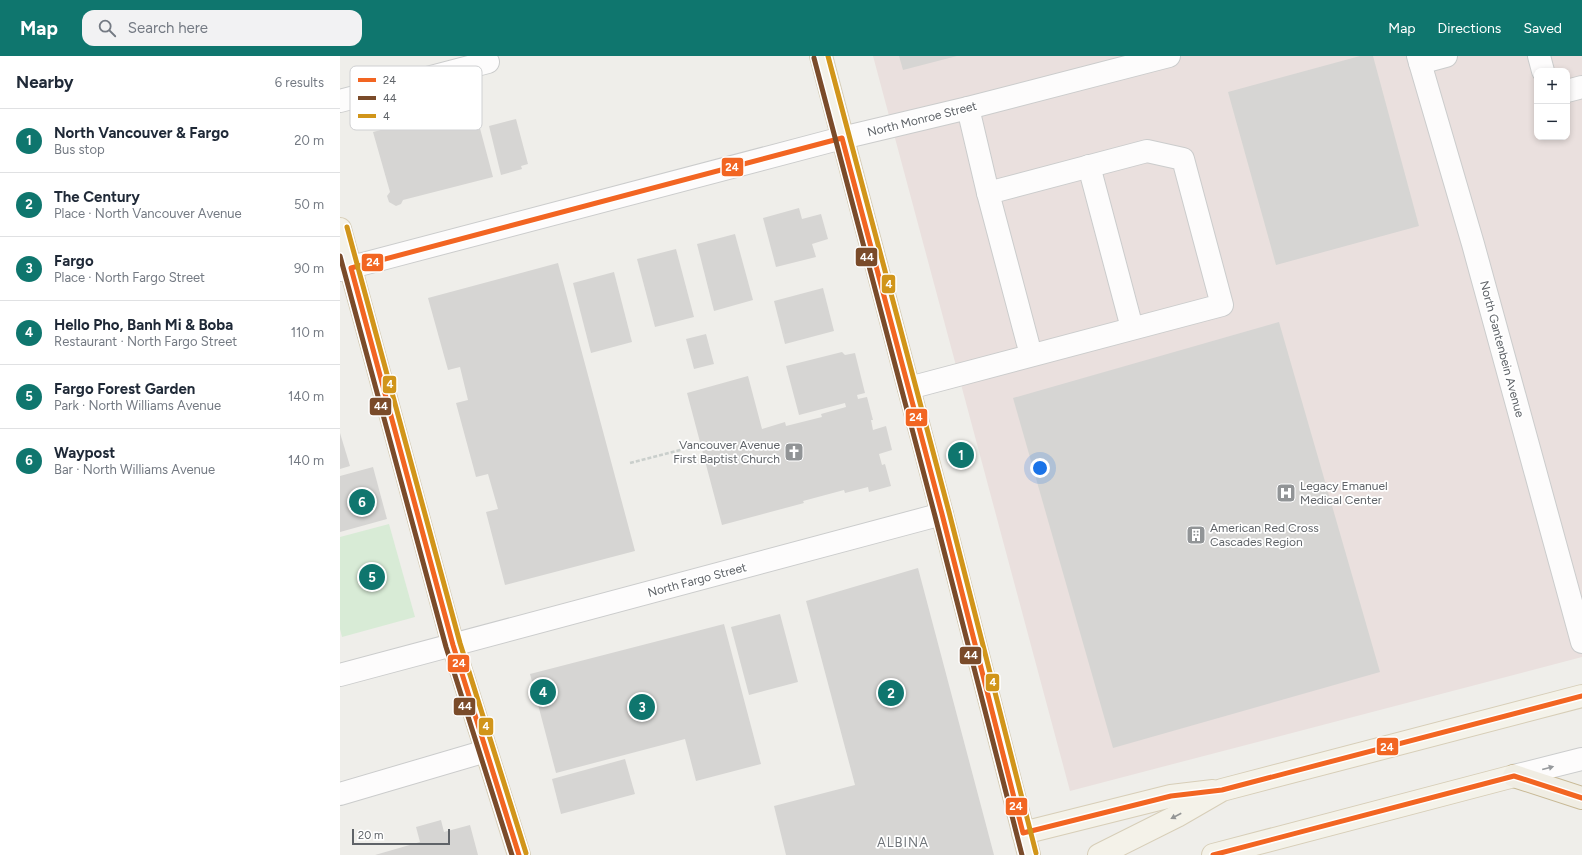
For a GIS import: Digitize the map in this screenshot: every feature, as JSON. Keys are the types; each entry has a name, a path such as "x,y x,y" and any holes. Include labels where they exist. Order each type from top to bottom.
{"highway":[{"path":"1514,776 1582,798"}],"main road":[{"path":"821,56 942,514 1029,855"},
{"path":"340,229 345,269 453,645 519,855"},
{"path":"1023,833 1171,796 1222,790 1582,696"},
{"path":"1213,855 1514,776"},
{"path":"1099,855 1178,816 1222,790"}],"street":[{"name":"North Monroe Street","path":"345,269 842,138 968,108 1169,56"},
{"path":"1419,59 1446,56"},
{"path":"1539,56 1542,68"},
{"name":"North Gantenbein Avenue","path":"1419,59 1473,244 1582,642"},
{"path":"473,66 488,62"},
{"path":"1570,90 1582,87"},
{"path":"340,101 350,98"},
{"path":"968,108 988,193 1031,355"},
{"path":"909,388 1222,305 1183,159 1147,151 988,193"},
{"path":"1089,166 1132,328"},
{"name":"North Fargo Street","path":"340,675 942,514"},
{"path":"340,794 486,751"},
{"path":"1514,776 1582,759"}],"path":[{"path":"630,463 684,449"}],"shaded area":[{"name":"Legacy Emanuel Medical Center","path":"873,56 1582,56 1582,657 1070,791"}],"green space":[{"path":"389,524 415,617 342,637 340,629 340,537"}],"building":[{"path":"899,56 957,56 903,70"},
{"path":"1360,56 1373,56 1419,226 1276,265 1228,92"},
{"path":"516,119 528,164 521,166 522,169 501,175 489,126"},
{"path":"381,130 480,130 493,177 403,200 401,204 396,206 389,202 387,196 390,192 373,132"},
{"path":"799,208 802,219 821,214 828,239 812,244 816,257 776,267 763,218"},
{"path":"735,234 753,300 714,311 697,244"},
{"path":"676,249 694,317 655,327 637,259"},
{"path":"558,263 635,551 505,585 486,512 498,509 488,474 476,477 456,403 468,400 460,367 448,370 428,298"},
{"path":"614,272 632,342 591,353 573,283"},
{"path":"823,288 834,331 785,344 774,301"},
{"name":"American Red Cross Cascades Region","path":"1279,322 1380,672 1113,748 1013,398"},
{"path":"706,334 714,364 694,369 686,339"},
{"name":"Vancouver Avenue First Baptist Church","path":"842,352 845,355 855,353 865,393 857,395 858,399 867,397 873,420 871,420 873,430 886,426 892,450 879,454 882,465 885,464 891,486 869,492 868,487 845,493 844,490 803,501 804,503 722,525 687,393 748,376 762,429 785,422 786,426 822,417 821,414 846,407 845,403 799,415 786,366"},
{"path":"340,433 350,466 340,469"},
{"path":"373,467 387,519 340,532 340,476"},
{"path":"918,568 994,855 786,855 774,806 855,785 806,601"},
{"path":"780,614 798,682 749,695 731,627"},
{"path":"724,624 761,764 696,781 685,739 556,773 530,674"},
{"path":"625,759 635,794 561,814 552,779"},
{"path":"441,820 444,832 470,825 478,855 375,855 420,842 416,827"}],"transit line":[{"name":"4","path":"828,56 949,512 1036,853"},
{"name":"44","path":"814,58 935,516 1022,855"},
{"name":"24","path":"519,855 453,645 351,268 842,138 942,514 1023,833 1171,796 1222,790 1582,696"},
{"name":"4","path":"347,227 460,643 526,853"},
{"name":"44","path":"340,256 446,647 512,855"},
{"name":"24","path":"1213,855 1514,776 1582,798"}],"place":[{"name":"Vancouver Avenue First Baptist Church","path":"794,452"},
{"name":"North Vancouver & Fargo","path":"961,455"},
{"name":"Legacy Emanuel Medical Center","path":"1286,493"},
{"name":"Waypost","path":"362,502"},
{"name":"American Red Cross Cascades Region","path":"1196,535"},
{"name":"Fargo Forest Garden","path":"372,577"},
{"name":"Hello Pho, Banh Mi & Boba","path":"543,692"},
{"name":"The Century","path":"891,693"},
{"name":"Fargo","path":"642,707"}],"district":[{"name":"ALBINA","path":"903,842"}]}
